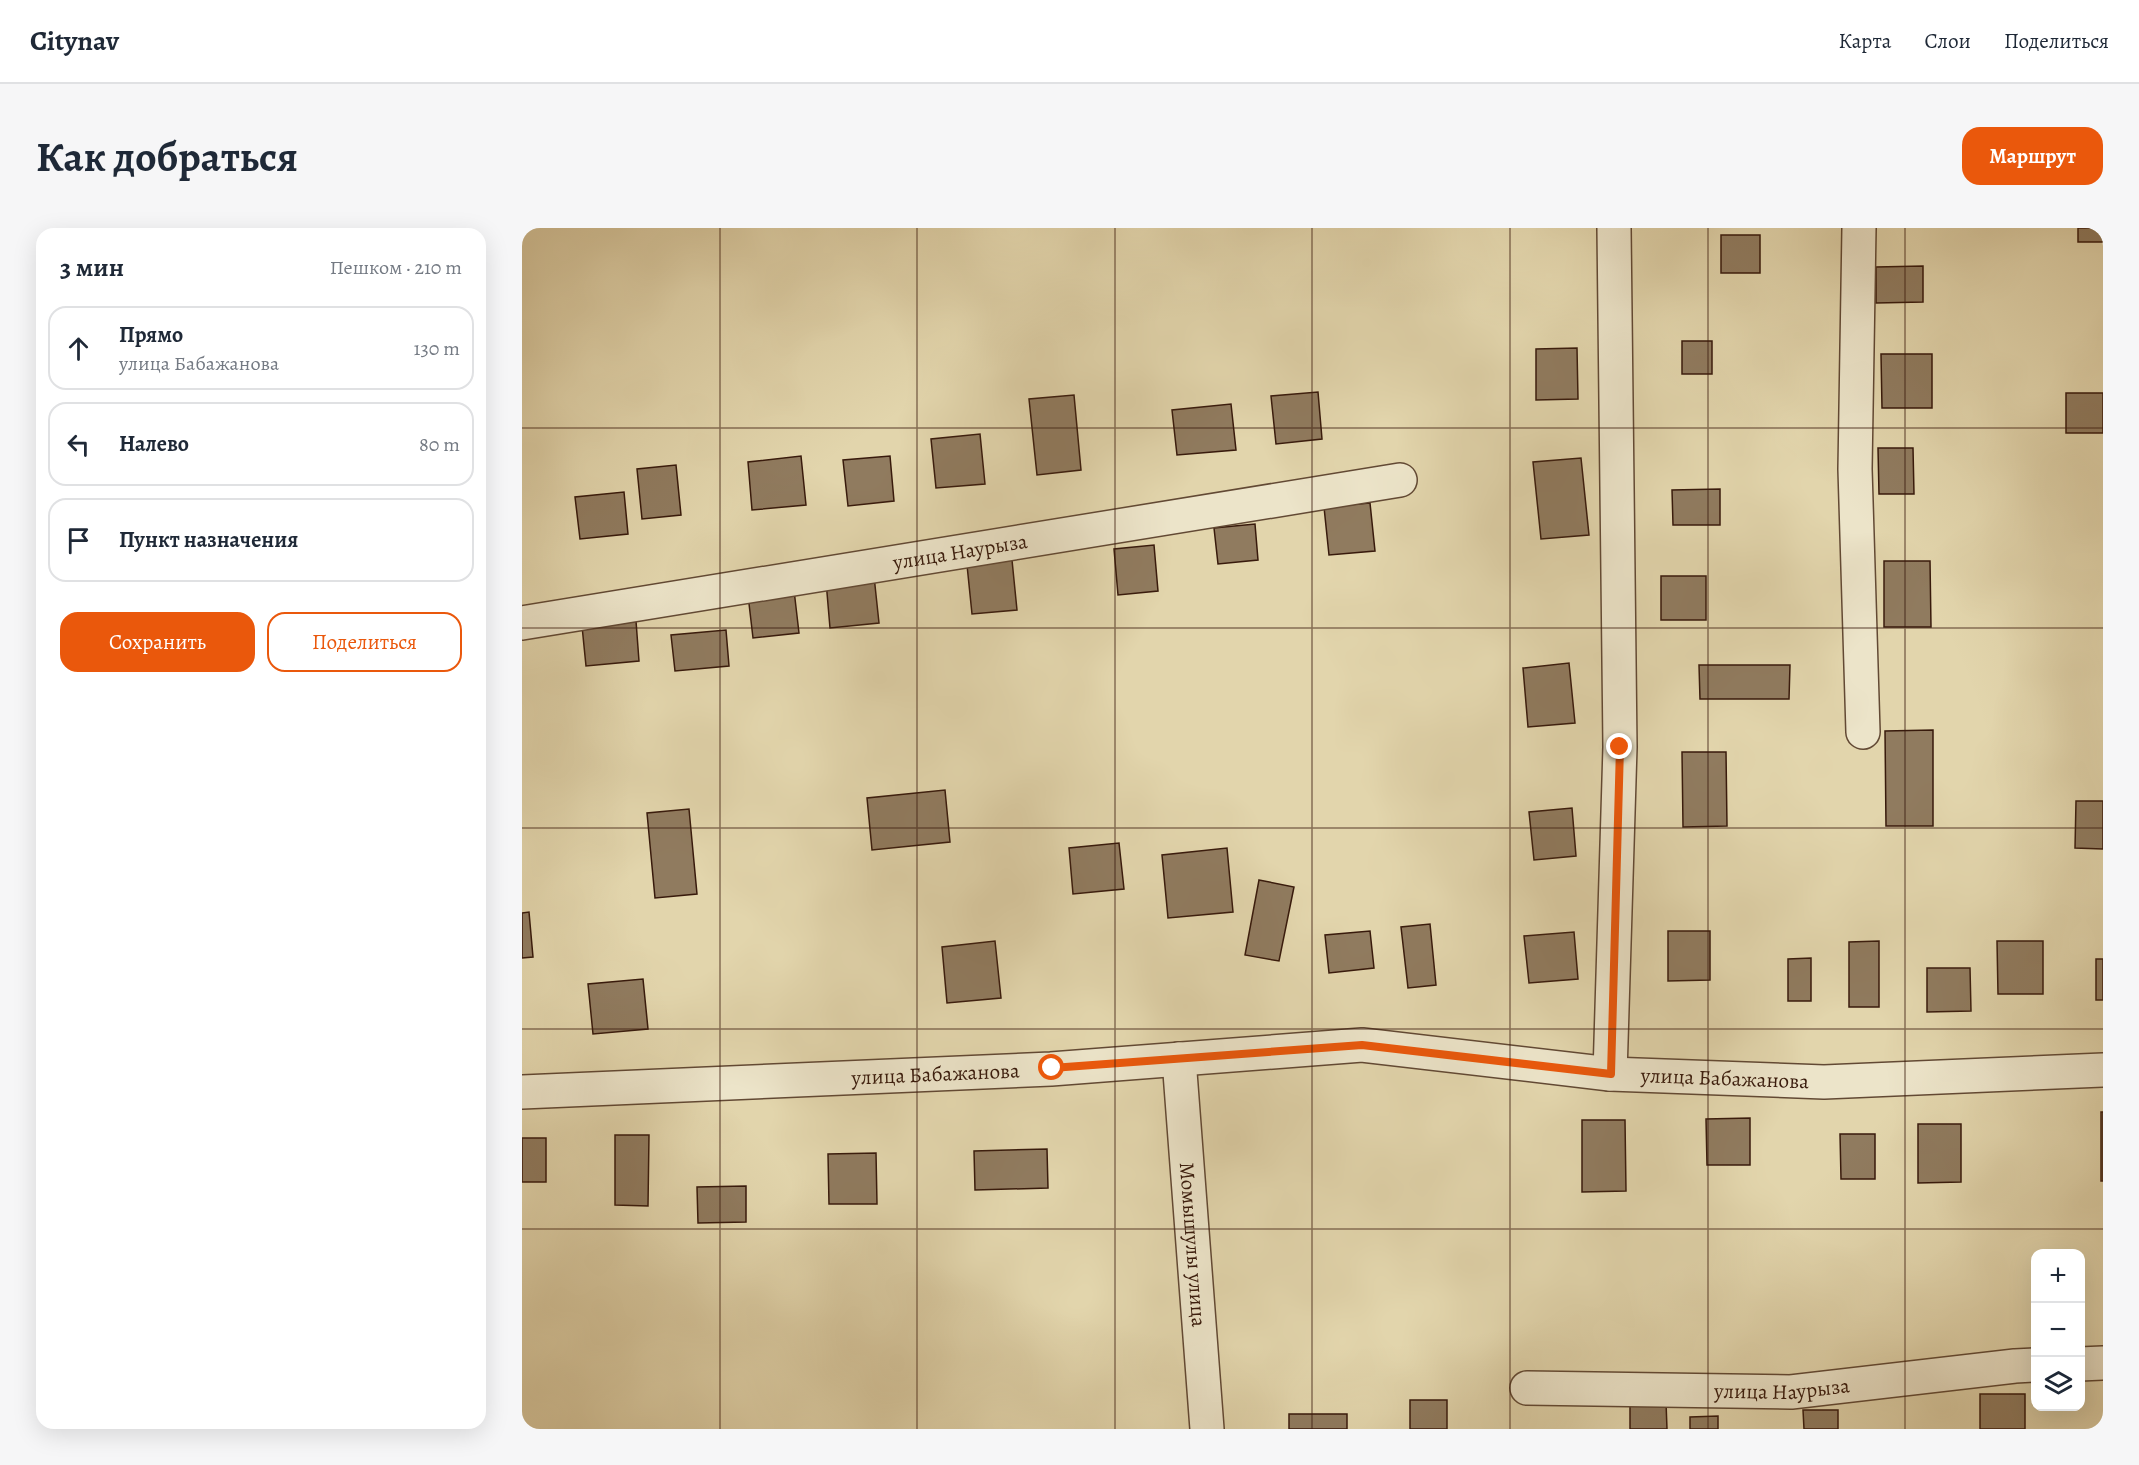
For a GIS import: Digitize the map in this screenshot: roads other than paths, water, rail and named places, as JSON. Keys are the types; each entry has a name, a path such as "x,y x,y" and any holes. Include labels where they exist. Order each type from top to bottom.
{"street":[{"path":"1611,1074 1620,747 1614,228"},
{"path":"1859,228 1855,469 1863,732"},
{"name":"улица Наурыза","path":"522,623 1400,480"},
{"name":"улица Бабажанова","path":"522,1092 1052,1068 1362,1045 1611,1074 1824,1082 2103,1070"},
{"name":"Момышулы улица","path":"1179,1059 1207,1429"},
{"path":"2085,1364 2103,1363"},
{"name":"улица Наурыза","path":"1527,1388 1791,1392 2031,1365"}]}
